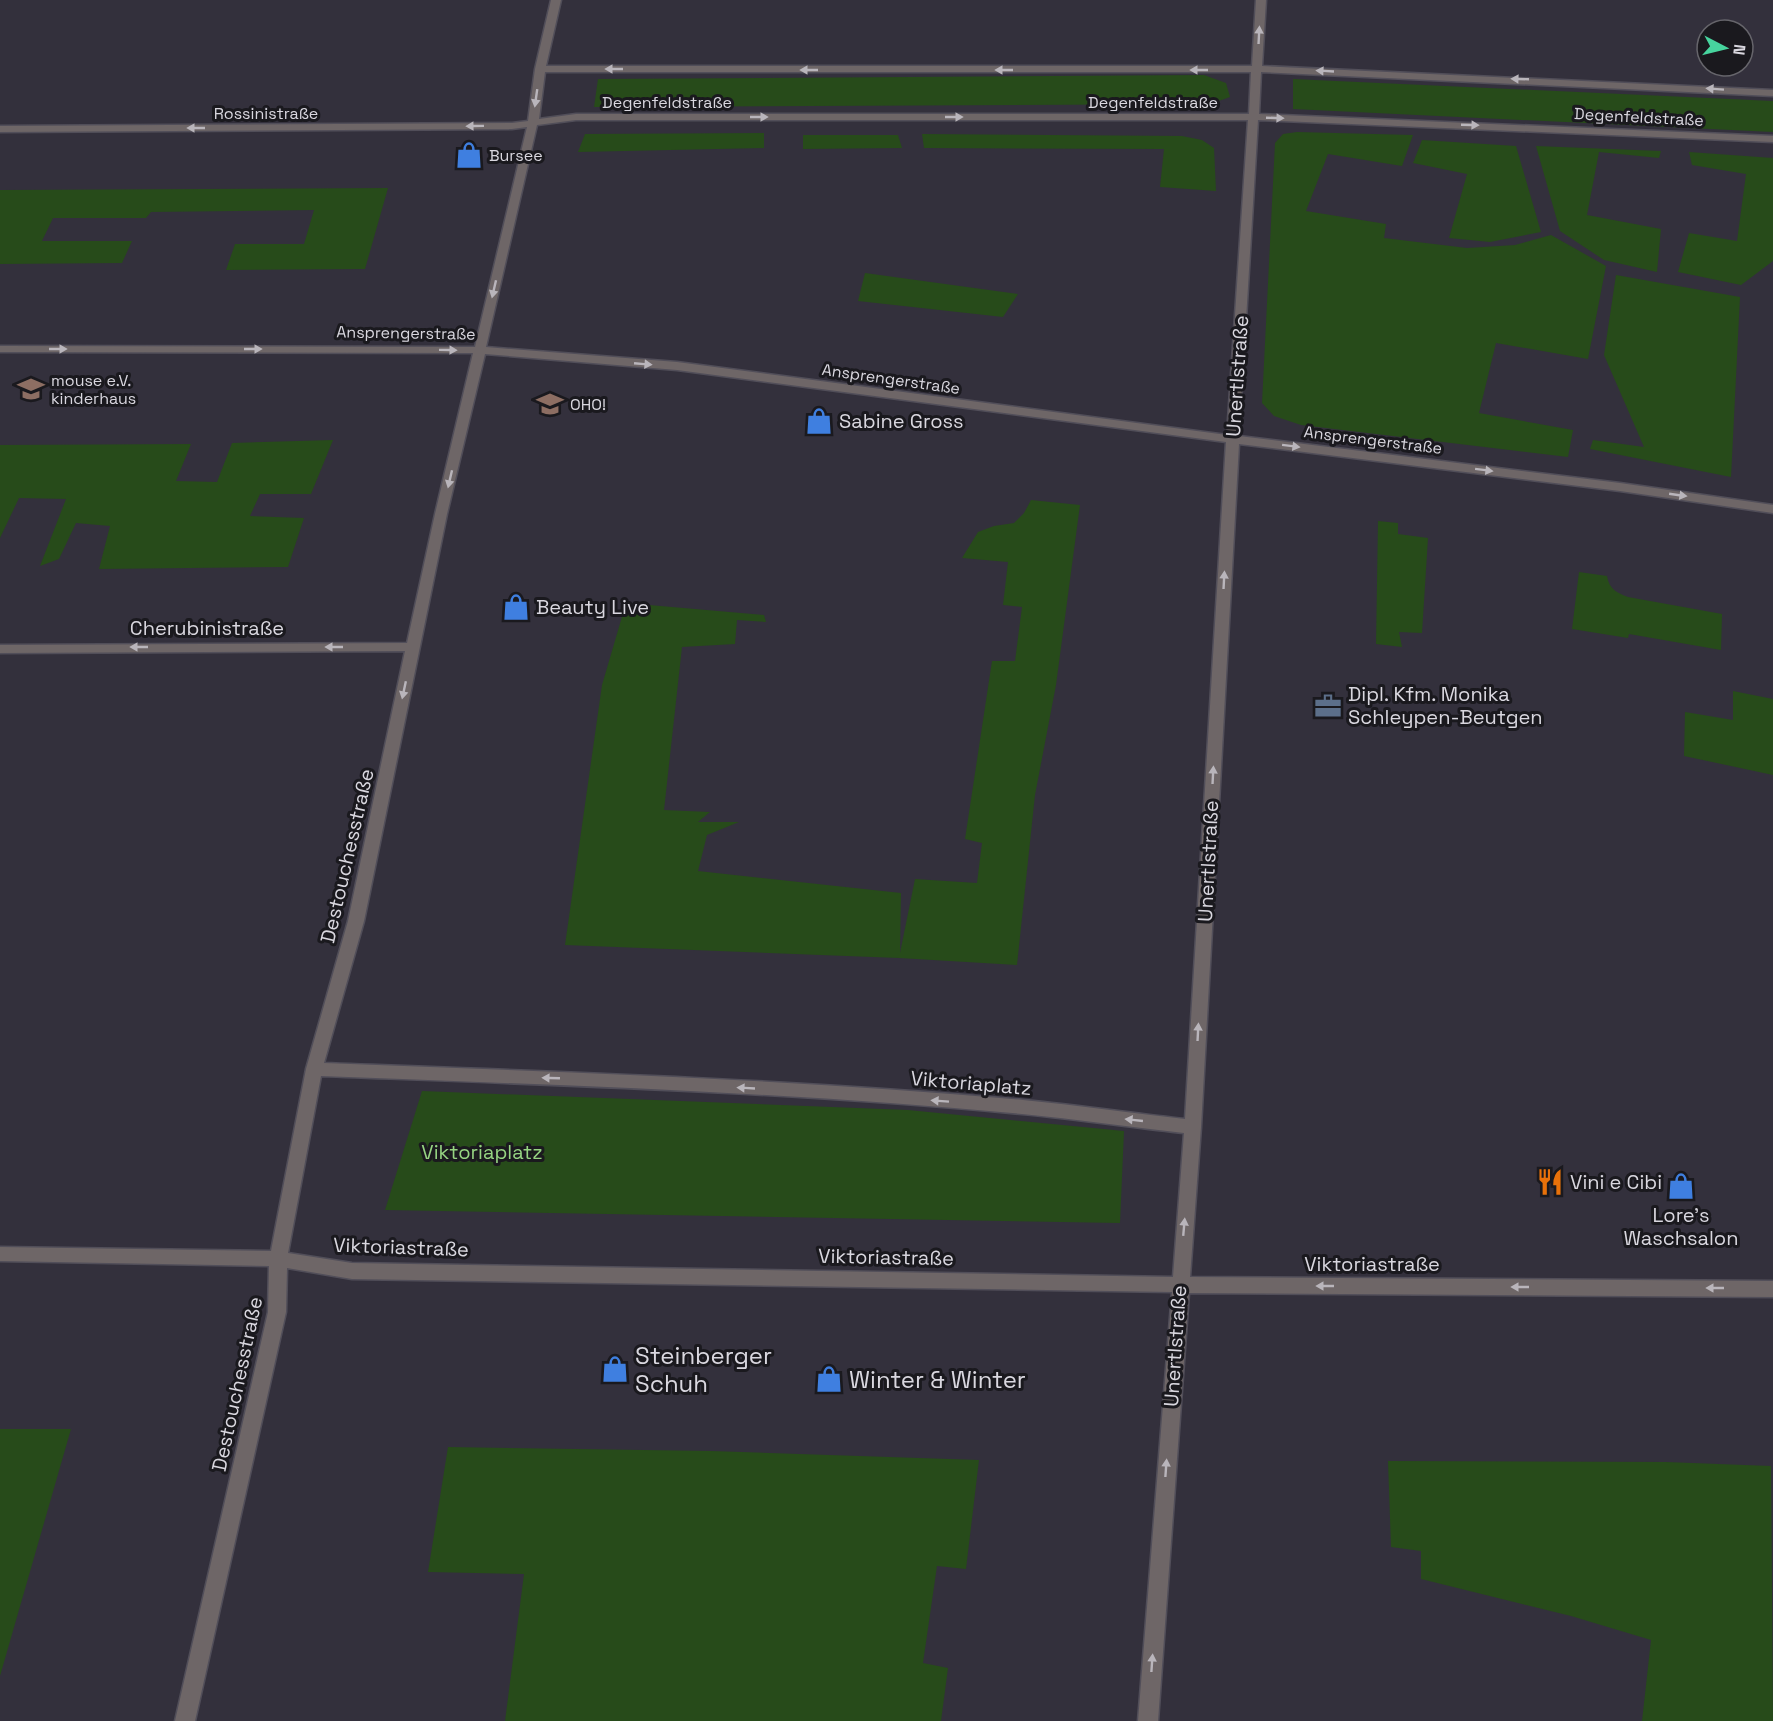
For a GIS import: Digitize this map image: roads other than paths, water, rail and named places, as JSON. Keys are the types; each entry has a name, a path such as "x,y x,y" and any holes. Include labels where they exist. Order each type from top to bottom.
{"street":[{"name":"Destouchesstraße","path":"184,1721 277,1312 278,1259 314,1069 356,921 414,647 533,123 540,69 556,0"},
{"name":"Unertlstraße","path":"1148,1721 1192,1126 1261,0"},
{"name":"Degenfeldstraße","path":"540,69 1290,69 1773,93"},
{"name":"Degenfeldstraße","path":"533,123 576,117 1254,117 1773,139"},
{"name":"Rossinistraße","path":"0,129 512,126 533,123"},
{"name":"Ansprengerstraße","path":"0,350 480,350 677,366 1773,508"},
{"name":"Cherubinistraße","path":"0,649 414,647"},
{"name":"Viktoriaplatz","path":"314,1069 624,1081 829,1093 1001,1105 1192,1126"},
{"name":"Viktoriastraße","path":"0,1254 278,1259 352,1271 1179,1285 1773,1289"}],"place":[{"name":"Bursee","path":"469,155"},
{"name":"mouse e.V. kinderhaus","path":"31,389"},
{"name":"OHO!","path":"550,404"},
{"name":"Sabine Gross","path":"819,421"},
{"name":"Beauty Live","path":"516,607"},
{"name":"Dipl. Kfm. Monika Schleypen-Beutgen","path":"1328,706"},
{"name":"Vini e Cibi","path":"1550,1182"},
{"name":"Lore’s Waschsalon","path":"1681,1186"},
{"name":"Steinberger Schuh","path":"615,1369"},
{"name":"Winter & Winter","path":"829,1379"}]}
